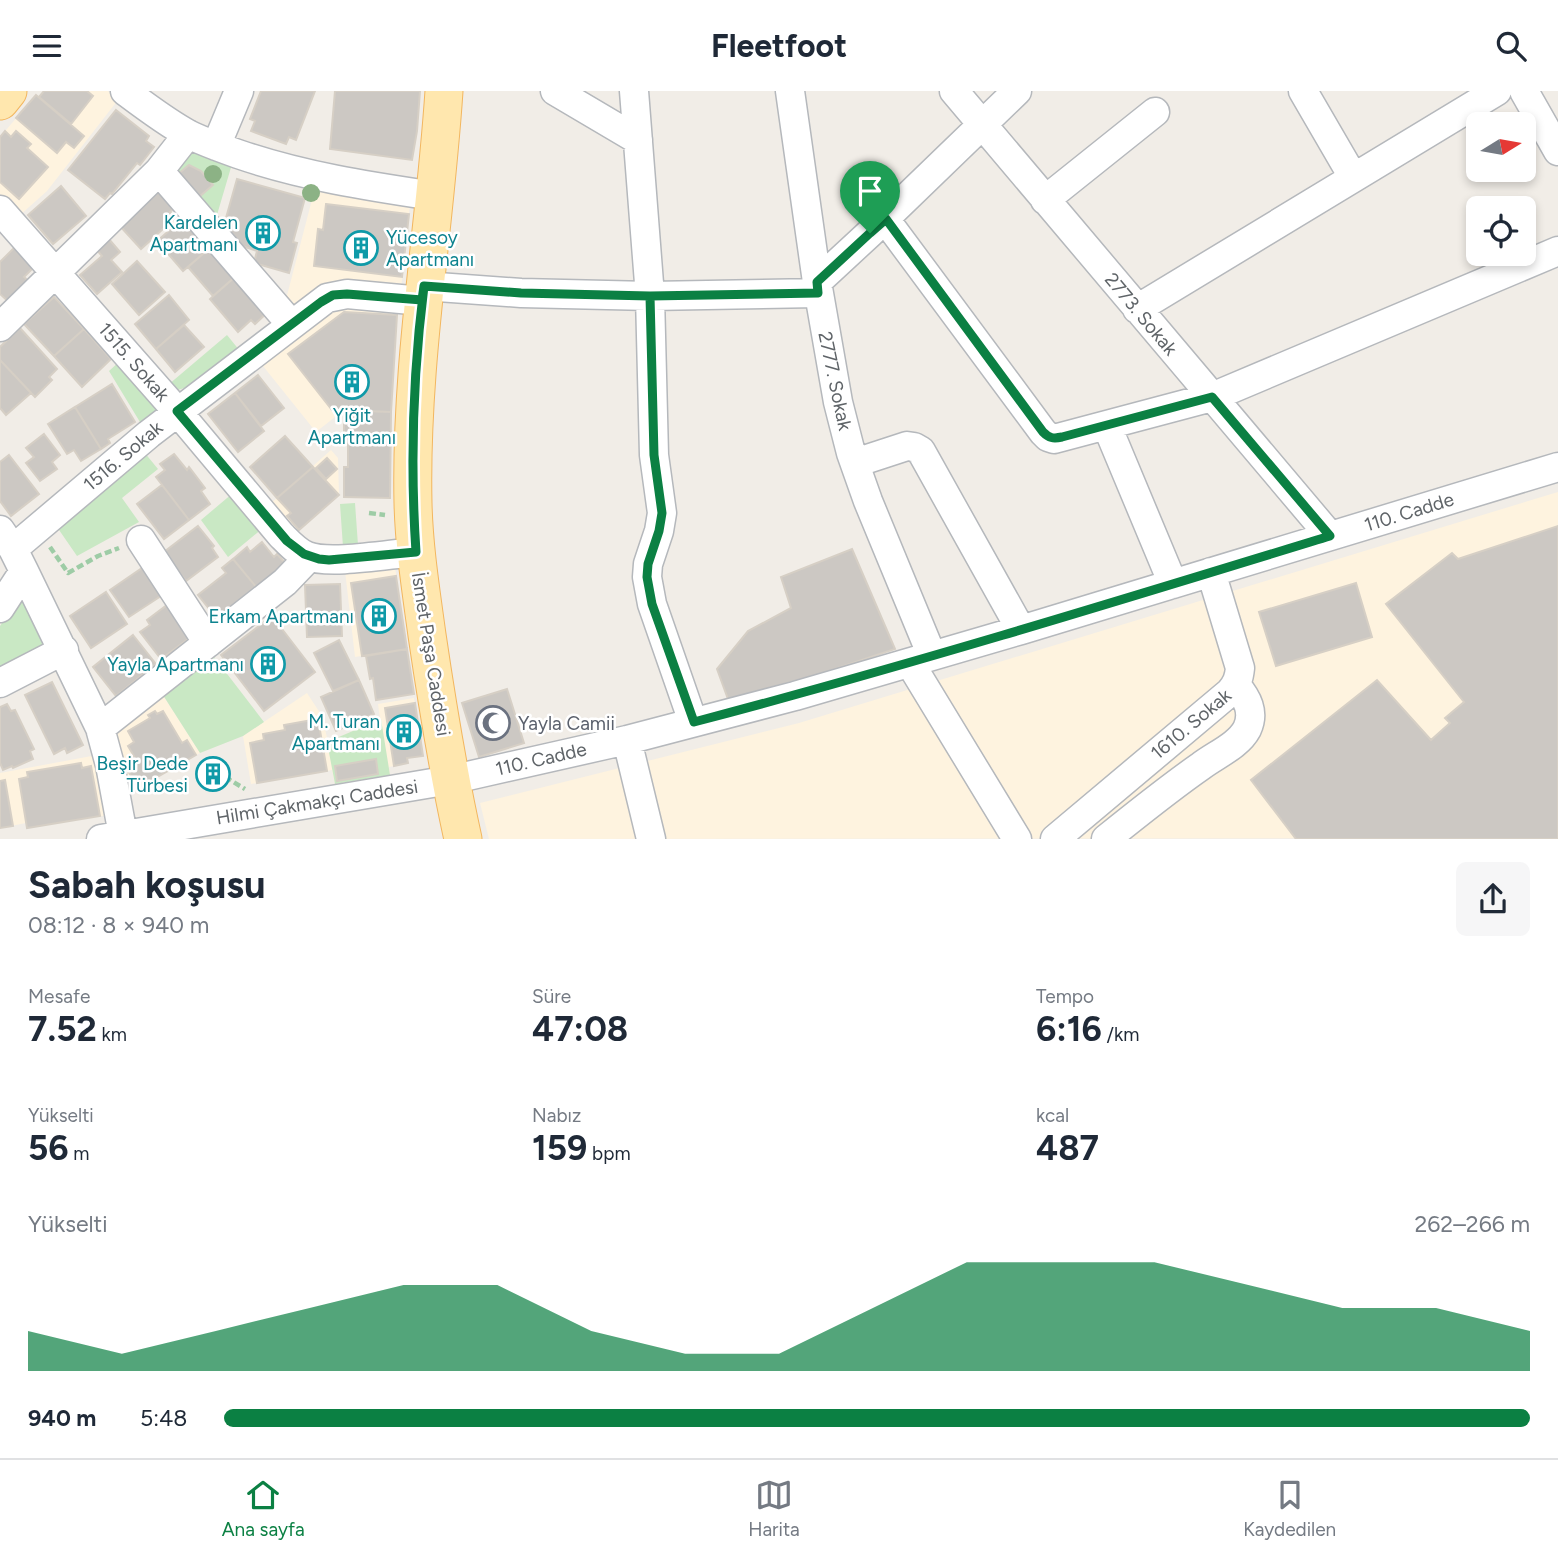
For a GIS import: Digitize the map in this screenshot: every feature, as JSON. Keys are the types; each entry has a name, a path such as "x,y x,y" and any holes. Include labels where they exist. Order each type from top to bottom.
{"main road":[{"path":"0,101 8,91"},
{"name":"İsmet Paşa Caddesi","path":"444,91 442,134 423,293 414,422 413,505 416,552 434,682 450,780 463,838"}],"street":[{"path":"125,91 188,134 216,146 299,172 434,196"},
{"path":"216,146 239,91"},
{"path":"555,91 638,140"},
{"path":"634,91 650,296 654,455 662,513 647,577 652,604 694,722"},
{"name":"2777. Sokak","path":"790,91 818,287 838,402 855,463 921,659 1017,838"},
{"name":"2773. Sokak","path":"954,91 1330,536"},
{"path":"818,287 1017,91"},
{"path":"1303,91 1353,177"},
{"path":"1137,309 1496,91"},
{"path":"1524,91 1558,151"},
{"path":"1045,200 1155,112"},
{"path":"0,327 159,171 188,134"},
{"path":"159,171 291,324"},
{"name":"1515. Sokak","path":"0,209 282,535 309,557"},
{"path":"886,219 1043,432 1054,439 1212,397 1558,251"},
{"name":"1516. Sokak","path":"0,608 13,550 177,411 321,302 340,294 521,293 650,296 818,287"},
{"path":"1107,426 1173,584"},
{"path":"855,463 907,446 921,451 1021,631"},
{"name":"110. Cadde","path":"450,780 627,740 795,696 1021,631 1558,467"},
{"path":"141,540 208,643"},
{"path":"13,550 100,728 110,765 112,837"},
{"path":"100,728 285,582 309,557 329,560 416,552"},
{"name":"1610. Sokak","path":"1055,838 1227,693 1239,675 1240,668 1211,572"},
{"path":"0,683 64,650"},
{"path":"1106,838 1201,765 1240,739 1250,715 1249,705 1245,695 1227,693"},
{"path":"627,740 651,838"},
{"name":"Hilmi Çakmakçı Caddesi","path":"112,837 222,828 450,780"}],"path":[{"path":"68,573 108,552 141,540"},
{"path":"225,777 242,786"}],"shaded area":[{"path":"44,91 108,91 118,100 47,191 19,216 0,194 0,137 36,95 39,97"},
{"path":"315,188 410,204 401,289 288,312 284,307"},
{"name":"Yiğit Apartmanı","path":"331,306 398,308 391,412 344,410 316,432 259,361"},
{"path":"331,450 338,458 339,495 294,534 269,505"},
{"path":"1558,492 1558,838 489,839 480,803 799,723"},
{"name":"Erkam Apartmanı","path":"395,567 407,649 355,657 345,571"},
{"path":"161,692 200,753 126,794 113,730"},
{"path":"307,693 322,716 328,742 380,719 378,704 414,698 423,756 407,758 408,763 389,767 390,775 385,776 335,784 332,770 251,784 243,736"},
{"path":"97,755 109,815 27,828 26,823 0,828 0,773"}],"green space":[{"path":"193,149 232,164 214,225 169,172"},
{"path":"227,335 240,351 190,386 175,391 168,385"},
{"path":"120,361 164,411 143,427 109,371"},
{"path":"144,452 158,469 122,498 139,522 77,556 57,527"},
{"path":"233,493 263,528 228,557 201,520"},
{"path":"355,503 358,545 343,547 340,504"},
{"path":"23,591 52,647 0,674 0,626"},
{"path":"211,653 264,722 243,736 200,753 161,692"},
{"path":"381,719 390,775 335,784 327,742"}],"building":[{"path":"44,91 87,91 93,96 71,124 39,97"},
{"path":"261,91 315,91 296,140 289,137 286,144 251,131 255,121 250,119"},
{"path":"335,91 420,91 412,160 330,149"},
{"path":"36,95 84,136 74,148 66,142 57,153 16,118"},
{"path":"116,110 149,136 146,141 154,147 140,165 137,163 105,199 68,170"},
{"path":"5,131 11,137 16,131 31,144 27,148 48,167 19,199 0,182 0,137"},
{"path":"189,165 201,171 213,185 199,197 178,174"},
{"name":"Kardelen Apartmanı","path":"237,179 305,198 293,242 297,243 289,273 254,263 257,251 242,246 224,225"},
{"path":"61,186 86,216 53,244 28,215"},
{"path":"158,189 175,207 170,212 175,218 141,249 119,225"},
{"name":"Yücesoy Apartmanı","path":"326,204 409,214 402,277 314,266 318,229 323,230"},
{"path":"185,217 211,247 183,271 157,241"},
{"path":"108,238 120,252 111,260 122,272 97,294 80,275 102,256 96,249"},
{"path":"15,247 34,267 24,277 30,282 10,303 0,294 0,262"},
{"path":"211,247 236,276 213,296 188,267"},
{"path":"137,261 165,292 139,315 112,284"},
{"path":"236,276 268,312 255,324 251,320 238,332 210,299"},
{"path":"169,295 189,320 156,349 135,324"},
{"path":"54,297 84,329 54,356 24,324"},
{"name":"Yiğit Apartmanı","path":"344,312 397,315 391,412 332,410 288,354"},
{"path":"184,325 204,347 175,372 156,349"},
{"path":"20,328 57,369 49,377 52,380 35,397 0,360 0,347"},
{"path":"84,329 111,359 82,387 54,356"},
{"path":"0,360 31,393 6,415 0,408"},
{"path":"258,375 284,408 261,426 235,393"},
{"path":"112,384 135,422 108,439 110,443 101,449 75,407"},
{"path":"235,393 264,431 238,452 208,414"},
{"path":"75,407 101,449 81,461 74,450 67,454 48,424"},
{"path":"344,410 391,412 390,498 344,497 344,467 348,467 348,442 344,442"},
{"path":"44,434 60,455 52,462 57,469 40,481 26,463 34,457 26,448"},
{"path":"285,436 313,467 277,498 250,467"},
{"path":"174,454 187,470 189,467 205,488 201,491 210,504 189,520 156,477 165,470 160,464"},
{"path":"9,455 39,494 11,516 0,501 0,462"},
{"path":"327,458 337,469 326,479 316,468"},
{"path":"313,467 339,495 299,530 287,516 291,513 277,498"},
{"path":"162,485 189,520 164,539 137,504"},
{"path":"198,526 214,546 212,548 218,557 186,581 164,552"},
{"path":"1558,526 1558,839 1296,839 1251,780 1377,680 1431,740 1450,723 1445,718 1464,702 1386,604 1452,553 1458,559"},
{"path":"262,542 274,557 277,554 286,564 257,588 233,559 247,547 250,552"},
{"path":"852,549 895,649 820,674 728,699 717,669 748,631 791,608 781,577"},
{"path":"233,559 257,588 218,620 198,595 226,573 222,568"},
{"path":"145,566 164,594 129,617 110,590"},
{"name":"Erkam Apartmanı","path":"396,576 407,649 362,656 351,583"},
{"path":"1356,583 1372,637 1276,666 1259,612"},
{"path":"340,584 342,636 307,637 305,585"},
{"path":"106,592 127,624 91,648 70,616"},
{"path":"167,605 191,637 161,659 140,632 150,625 147,620"},
{"name":"Yayla Apartmanı","path":"272,616 315,672 264,711 221,655"},
{"path":"133,635 156,664 116,696 93,667"},
{"path":"339,640 359,680 333,691 314,653"},
{"path":"407,649 414,694 376,700 366,656"},
{"path":"359,680 374,714 336,731 321,697"},
{"path":"52,682 83,745 67,753 65,748 54,754 25,695"},
{"name":"Yayla Camii","path":"507,689 524,743 479,757 462,703"},
{"name":"M. Turan Apartmanı","path":"415,703 423,756 407,758 408,763 394,766 385,708"},
{"path":"7,704 11,711 15,710 34,749 30,751 33,759 3,770 0,763 0,707"},
{"path":"155,711 157,714 163,711 182,743 187,740 196,755 138,788 128,771 134,768 129,758 134,756 128,746 134,742 128,731 150,718 148,715"},
{"path":"318,719 327,771 257,783 250,743 264,740 263,734 285,730 284,725"},
{"path":"376,759 378,774 337,781 335,766"},
{"path":"81,763 82,768 91,766 100,816 27,828 19,779 28,777 27,772"},
{"name":"Beşir Dede Türbesi","path":"218,766 221,779 209,781 206,768"},
{"path":"5,780 13,826 0,828 0,781"}],"place":[{"name":"Kardelen Apartmanı","path":"263,233"},
{"name":"Yücesoy Apartmanı","path":"361,248"},
{"name":"Yiğit Apartmanı","path":"352,382"},
{"name":"Erkam Apartmanı","path":"379,616"},
{"name":"Yayla Apartmanı","path":"268,664"},
{"name":"Yayla Camii","path":"493,723"},
{"name":"M. Turan Apartmanı","path":"404,732"},
{"name":"Beşir Dede Türbesi","path":"213,774"}],"route":[{"path":"870,233 817,282 818,293 650,296 521,293 424,286 422,300 333,295 177,411 282,535 304,554 329,560 416,552 413,505 414,422 424,286 521,293 585,294 650,296 654,455 662,522 648,564 648,589 694,722 1021,631 1330,536 1212,397 1054,439 1048,437 886,219 870,233"}]}
